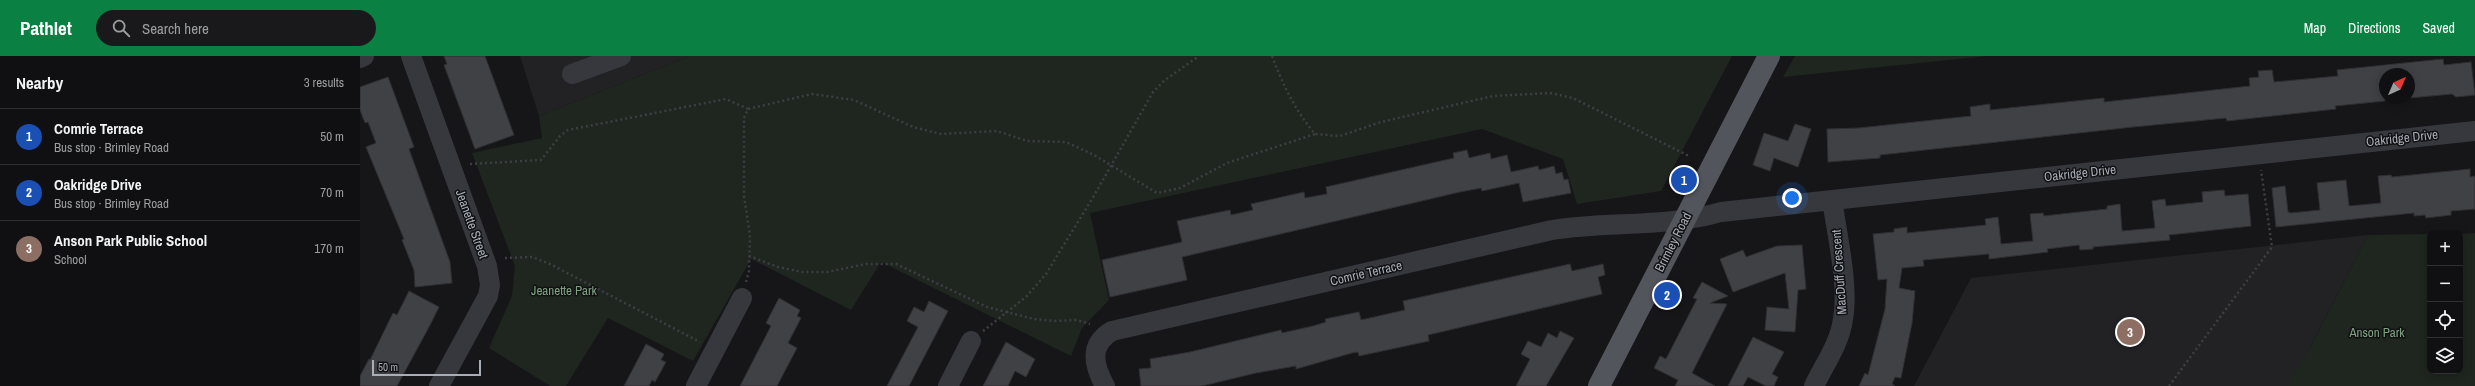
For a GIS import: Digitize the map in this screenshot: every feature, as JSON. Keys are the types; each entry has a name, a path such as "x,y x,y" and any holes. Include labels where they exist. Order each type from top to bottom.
{"main road":[{"name":"Brimley Road","path":"1599,386 1769,56"}],"street":[{"path":"360,58 364,56"},
{"name":"Jeanette Street","path":"411,56 487,266 490,285 490,292 439,386"},
{"path":"572,74 622,56"},
{"name":"Oakridge Drive","path":"1685,220 1721,212 2258,153 2475,131"},
{"name":"MacDuff Crescent","path":"1814,386 1831,352 1844,318 1842,277 1832,200"},
{"name":"Comrie Terrace","path":"1105,386 1095,364 1096,350 1102,339 1118,329 1552,230 1583,226 1685,220"},
{"path":"696,386 742,298"},
{"path":"948,386 971,341"}],"path":[{"path":"971,341 1026,297 1046,274 1089,205 1110,164 1153,92 1165,80 1199,56"},
{"path":"1272,56 1284,85 1301,117 1315,134"},
{"path":"470,164 541,160 560,136 568,130 596,123 726,99 748,109 812,94 854,100 913,127 942,134 997,131 1027,141 1066,142 1110,164 1157,193 1180,188 1197,177 1239,158 1315,134 1340,136 1381,122 1493,96 1550,93 1574,98 1689,156"},
{"path":"742,298 749,270 750,235 744,196 744,118 748,109"},
{"path":"2169,386 2272,247 2258,153"},
{"path":"749,256 778,267 802,272 827,272 866,264 896,264 987,307 1008,310 1034,319 1054,321 1077,320 1090,324"},
{"path":"505,258 532,257 548,263 715,350"}],"shaded area":[{"path":"520,56 690,56 539,116"},
{"path":"2368,235 2290,386 1914,386 1971,278"}],"green space":[{"name":"Jeanette Park","path":"690,56 1732,56 1661,191 1577,204 1563,159 1482,129 1090,213 1109,300 1082,328 1071,356 881,262 851,310 751,259 693,361 608,318 566,386 550,386 489,348 512,296 515,266 472,153 542,138 539,116"},
{"path":"1795,56 1988,56 1783,77"},
{"name":"Anson Park","path":"2475,233 2475,386 2287,386 2312,344 2368,235 2427,234 2427,374 2463,374 2463,234"}],"building":[{"path":"444,56 485,56 514,135 475,149 444,65 447,64"},
{"path":"2443,59 2444,65 2471,62 2475,95 2456,97 2452,94 2415,97 2415,68 2379,68 2379,102 2335,106 2336,109 2227,121 2226,118 2133,127 1880,155 1880,158 1828,162 1827,129 1859,128 1971,116 1970,107 1990,104 1990,110 2104,98 2104,102 2250,86 2249,78 2259,77 2258,71 2272,70 2274,82 2338,76 2337,70"},
{"path":"388,77 414,147 409,149 450,262 452,283 415,287 414,270 402,240 404,239 366,147 376,143 368,122 365,123 360,110 360,87"},
{"path":"1795,124 1811,129 1798,167 1774,158 1770,171 1753,165 1764,133 1788,141"},
{"path":"1467,150 1469,158 1490,153 1491,159 1507,155 1511,172 1538,166 1539,170 1554,166 1556,174 1562,172 1564,180 1568,179 1571,193 1523,202 1519,183 1482,191 1481,188 1460,192 1182,257 1187,280 1110,297 1102,260 1182,242 1177,221 1230,210 1231,215 1253,210 1251,204 1304,192 1305,198 1327,194 1326,187 1454,158 1453,153"},
{"path":"2470,169 2470,177 2475,176 2475,209 2451,211 2451,215 2426,218 2425,215 2414,216 2414,213 2276,227 2272,188 2285,186 2288,212 2291,213 2320,210 2317,183 2346,180 2349,206 2381,203 2378,176 2391,175 2392,177"},
{"path":"2224,190 2225,196 2248,194 2251,226 2169,235 2170,240 2093,247 2093,249 2080,250 2079,245 2047,249 2048,252 1989,259 1989,254 1923,260 1924,266 1902,268 1899,288 1915,291 1912,323 1901,378 1895,377 1892,384 1895,386 1859,386 1865,373 1868,375 1885,309 1887,279 1878,280 1873,234 1894,232 1894,229 1907,227 1907,233 1986,225 1985,219 1998,217 2001,244 2033,241 2030,214 2043,213 2044,216 2107,209 2107,206 2120,204 2122,231 2155,228 2152,201 2165,199 2166,206 2203,202 2202,192"},
{"path":"1802,245 1806,289 1798,290 1795,332 1765,330 1767,307 1789,309 1785,273 1733,292 1720,259 1743,250 1746,257 1777,246"},
{"path":"1570,264 1572,271 1603,264 1605,275 1598,277 1602,294 1428,335 1429,341 1359,356 1358,352 1352,353 1296,369 1296,366 1256,373 1202,386 1141,386 1139,369 1151,368 1150,359 1190,352 1281,330 1282,333 1326,322 1325,319 1359,312 1361,320 1405,310 1403,301"},
{"path":"1702,282 1728,296 1710,303 1727,304 1692,373 1715,386 1675,386 1678,380 1654,368 1660,356 1666,359 1697,299 1693,298"},
{"path":"409,291 439,307 429,327 397,386 360,386 360,376 369,359 370,360 393,313 397,315"},
{"path":"779,298 800,310 797,316 801,318 788,343 797,348 777,386 740,386 771,326 766,323"},
{"path":"929,301 948,311 909,386 887,386 918,327 907,321 914,307 924,312"},
{"path":"1560,331 1574,338 1546,386 1516,386 1530,359 1521,354 1528,341 1541,347 1548,333 1557,338"},
{"path":"1753,337 1784,352 1772,374 1778,377 1774,386 1766,386 1748,377 1743,386 1728,386"},
{"path":"1006,342 1035,359 1026,377 1015,371 1008,386 983,386"},
{"path":"646,344 664,354 661,360 666,362 655,382 652,380 649,386 624,386"}],"place":[{"name":"Comrie Terrace","path":"1684,180"},
{"name":"Oakridge Drive","path":"1667,295"},
{"name":"Anson Park Public School","path":"2130,332"}]}
